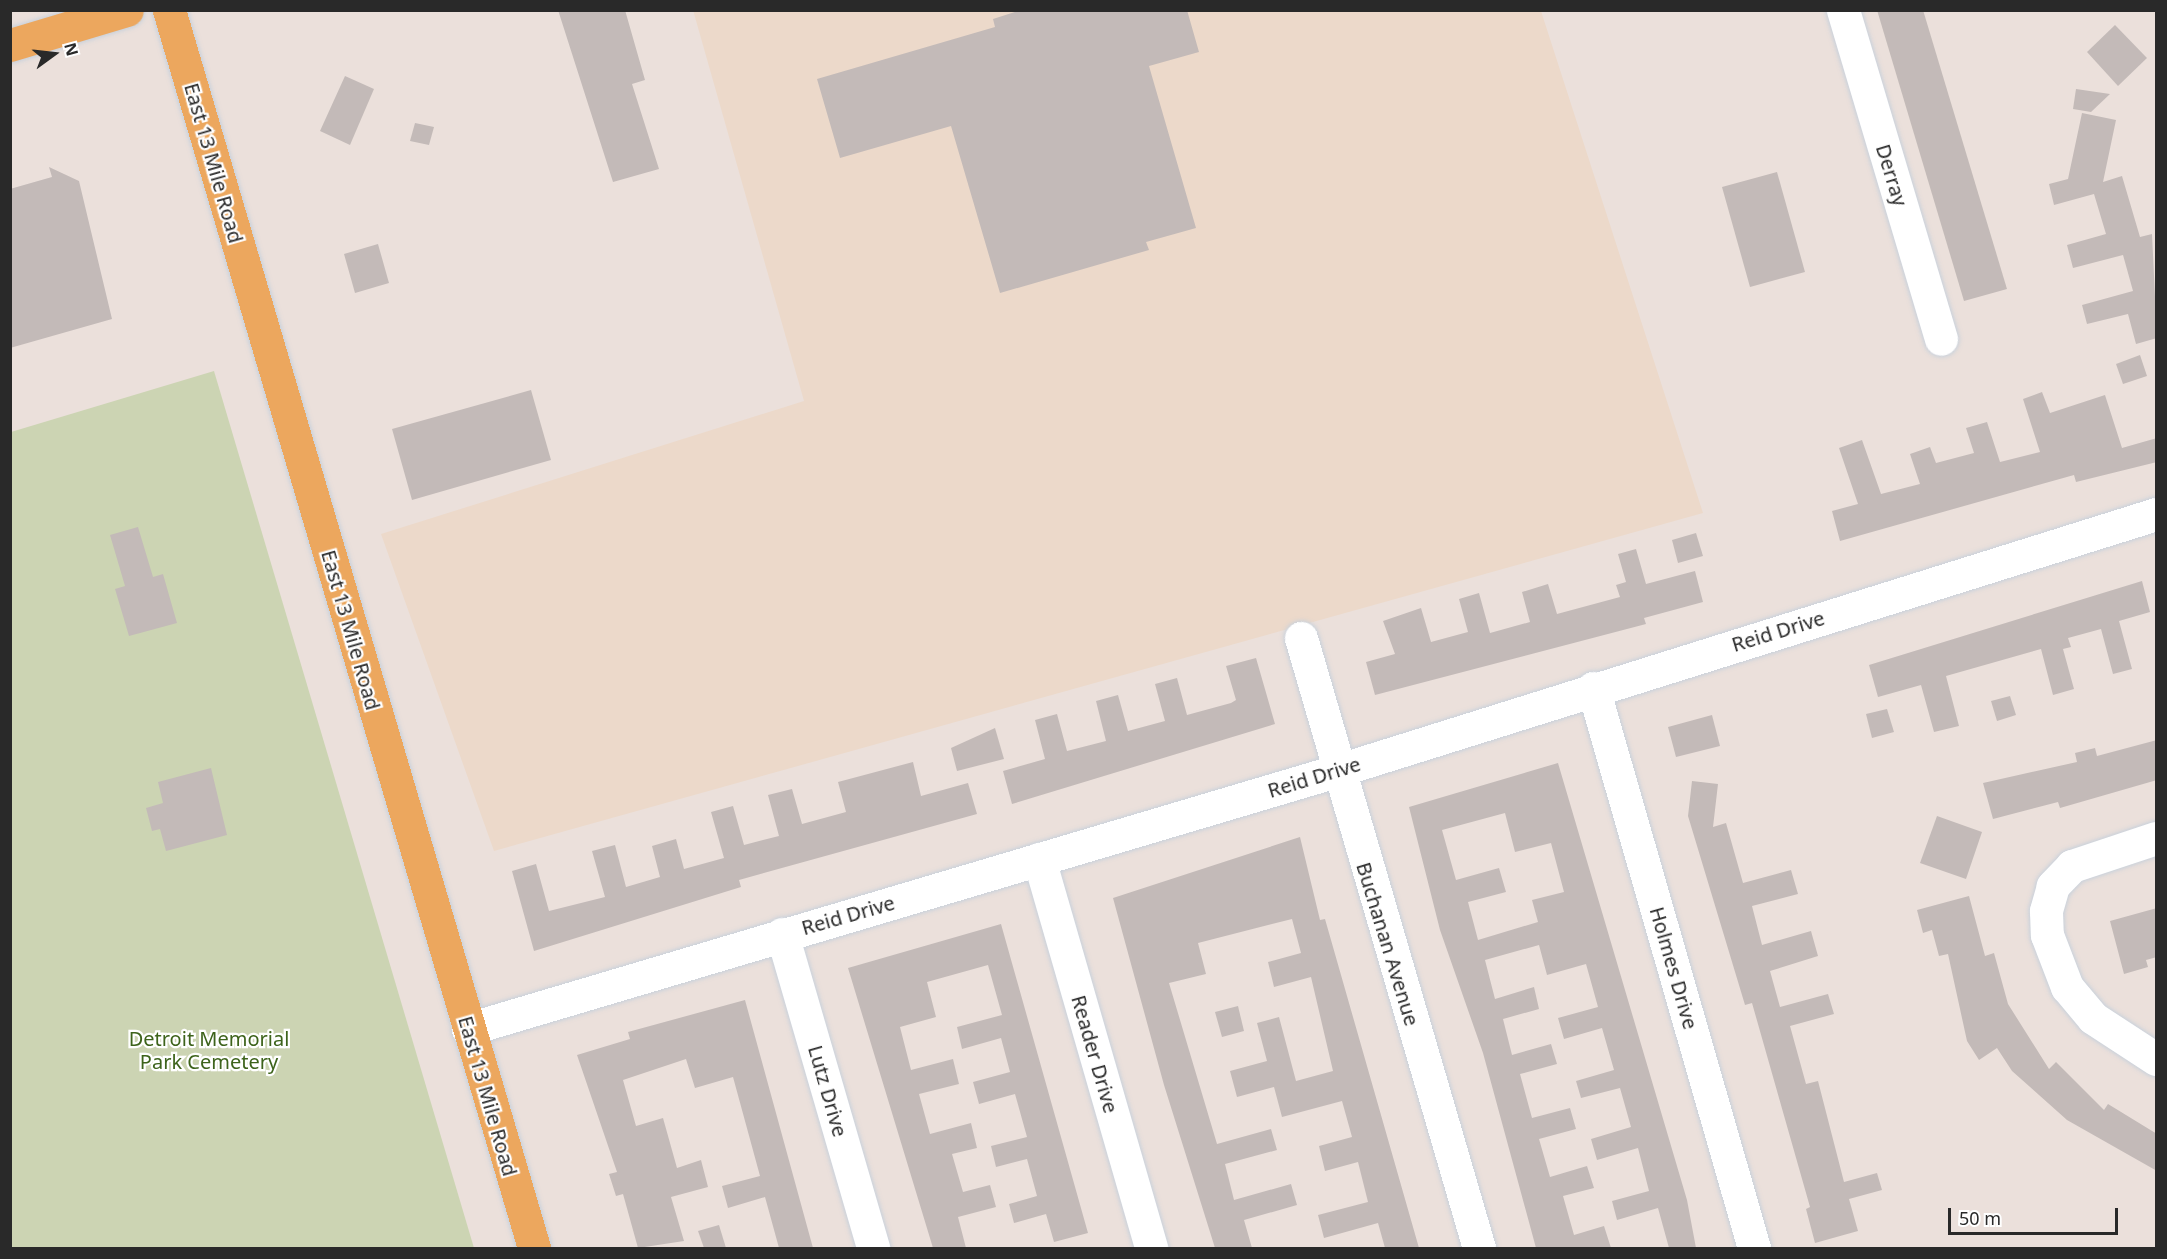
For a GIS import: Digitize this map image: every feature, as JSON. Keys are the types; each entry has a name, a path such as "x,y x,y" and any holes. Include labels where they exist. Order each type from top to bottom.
{"main road":[{"path":"10,45 127,10"},
{"name":"East 13 Mile Road","path":"169,10 534,1248"}],"street":[{"name":"Derray","path":"1843,10 1941,339"},
{"name":"Reid Drive","path":"468,1029 1336,771 1593,688 2157,514"},
{"name":"Buchanan Avenue","path":"1301,638 1336,771 1479,1248"},
{"name":"Holmes Drive","path":"1593,688 1754,1248"},
{"path":"2157,838 2073,866 2053,886 2046,910 2055,962 2093,1018 2157,1059"},
{"name":"Reader Drive","path":"1039,859 1151,1248"},
{"name":"Lutz Drive","path":"782,934 873,1248"}],"shaded area":[{"path":"693,10 1541,11 1703,513 494,851 381,534 804,401"}],"green space":[{"name":"Detroit Memorial Park Cemetery","path":"214,371 474,1248 11,1248 11,432"}],"building":[{"path":"558,10 625,10 645,80 632,84 659,169 613,182"},
{"path":"1021,10 1187,10 1199,52 1149,66 1196,228 1146,242 1149,250 1000,293 951,126 840,158 817,79 995,27 993,19"},
{"path":"1877,10 1923,10 2007,289 1964,301"},
{"path":"2115,25 2147,58 2118,86 2087,52"},
{"path":"345,76 374,89 350,145 320,131"},
{"path":"2076,89 2110,94 2091,112 2073,109"},
{"path":"2082,113 2116,120 2103,182 2122,176 2140,237 2152,234 2157,338 2136,344 2128,314 2087,324 2082,305 2133,291 2123,255 2073,268 2067,245 2106,234 2094,194 2054,205 2049,184 2068,179"},
{"path":"415,123 434,127 429,145 410,141"},
{"path":"49,167 79,181 112,319 10,348 10,189 52,177"},
{"path":"1777,172 1805,272 1750,287 1722,187"},
{"path":"378,244 389,283 355,293 344,254"},
{"path":"2140,355 2147,376 2123,384 2116,364"},
{"path":"531,390 551,460 412,500 392,429"},
{"path":"2042,392 2050,413 2105,395 2122,448 2157,438 2157,462 2076,482 2074,475 1840,541 1832,511 1858,504 1839,448 1862,440 1881,494 1920,484 1910,454 1930,447 1936,463 1974,453 1966,428 1987,422 2000,462 2040,452 2023,399"},
{"path":"138,527 153,577 163,574 177,623 129,636 115,589 125,586 110,535"},
{"path":"1696,533 1703,556 1678,563 1672,540"},
{"path":"1636,549 1646,584 1695,571 1703,602 1644,618 1646,624 1375,695 1366,662 1395,654 1383,621 1421,608 1431,642 1468,632 1459,599 1479,593 1490,633 1530,622 1522,592 1548,584 1557,614 1620,597 1616,585 1626,582 1618,554"},
{"path":"2142,581 2150,612 2119,621 2132,669 2113,674 2101,629 2068,638 2071,647 2063,649 2074,689 2053,695 2041,649 1946,676 1959,726 1934,732 1921,685 1878,697 1869,665"},
{"path":"1256,658 1275,724 1012,804 1003,771 1045,759 1035,720 1057,714 1067,751 1106,741 1096,701 1118,695 1128,731 1165,721 1155,684 1177,678 1187,715 1236,700 1226,666"},
{"path":"2010,696 2016,715 1997,721 1991,701"},
{"path":"1887,709 1894,732 1872,738 1866,714"},
{"path":"1712,715 1720,746 1676,757 1668,727"},
{"path":"995,728 1004,759 957,771 951,748"},
{"path":"2157,740 2157,780 2060,808 2058,802 1993,819 1983,783 2077,762 2075,753 2095,748 2097,756"},
{"path":"913,762 921,796 968,783 977,814 739,880 741,887 534,951 512,871 536,864 549,911 605,897 592,851 615,845 626,887 660,877 652,846 676,839 684,869 724,858 711,812 733,806 744,845 779,836 768,795 792,789 802,824 846,812 838,782"},
{"path":"1558,763 1687,1200 1696,1248 1669,1248 1658,1208 1617,1220 1612,1201 1649,1191 1638,1148 1597,1160 1591,1139 1631,1127 1620,1088 1581,1098 1576,1081 1614,1070 1602,1028 1564,1039 1558,1018 1598,1007 1586,964 1547,975 1539,945 1485,960 1495,999 1534,987 1539,1009 1503,1019 1512,1055 1551,1044 1557,1064 1520,1074 1532,1118 1570,1108 1576,1129 1539,1139 1550,1177 1587,1166 1594,1188 1563,1196 1574,1235 1604,1226 1611,1248 1536,1248 1483,1053 1440,930 1409,807","holes":["1505,813 1515,852 1551,843 1564,892 1532,900 1538,922 1478,940 1468,902 1506,892 1499,868 1456,880 1442,830"]},
{"path":"211,768 227,835 166,851 160,829 152,831 146,808 163,803 158,782"},
{"path":"1692,781 1718,784 1713,827 1726,823 1743,883 1791,870 1798,894 1752,906 1762,945 1811,931 1818,956 1770,971 1780,1007 1828,994 1834,1014 1790,1026 1806,1084 1818,1081 1844,1182 1877,1173 1882,1190 1849,1199 1858,1231 1815,1243 1806,1209 1810,1207 1752,1003 1745,1005 1688,816"},
{"path":"1937,816 1982,832 1966,879 1920,863"},
{"path":"1300,837 1320,920 1325,919 1419,1248 1385,1248 1378,1223 1324,1238 1318,1215 1368,1202 1358,1162 1325,1171 1319,1146 1352,1137 1342,1101 1282,1117 1274,1087 1237,1097 1230,1071 1267,1061 1257,1023 1279,1017 1296,1081 1333,1071 1311,977 1274,987 1268,962 1301,953 1292,919 1198,943 1206,974 1169,983 1217,1144 1271,1129 1277,1150 1225,1164 1234,1200 1291,1184 1297,1205 1244,1220 1252,1248 1215,1248 1164,1085 1113,898"},
{"path":"1969,896 1985,956 1994,953 2008,1004 2049,1069 2056,1062 2104,1110 2108,1104 2157,1134 2157,1171 2067,1120 2012,1071 1997,1048 1979,1060 1967,1041 1948,954 1939,956 1932,930 1923,933 1917,910"},
{"path":"2157,908 2157,957 2146,960 2148,967 2124,974 2110,921"},
{"path":"1001,924 1088,1233 1054,1242 1046,1214 1014,1223 1009,1204 1037,1196 1027,1159 996,1167 991,1146 1027,1137 1015,1094 979,1104 973,1082 1010,1072 1001,1038 962,1049 957,1027 1002,1015 988,965 927,982 936,1017 900,1027 911,1070 953,1059 959,1084 919,1094 930,1134 971,1123 977,1148 952,1154 963,1192 990,1185 996,1207 958,1217 966,1248 933,1248 848,968"},
{"path":"745,1000 813,1248 779,1248 765,1197 728,1208 722,1186 760,1176 733,1077 695,1088 686,1059 623,1080 636,1126 663,1118 677,1168 701,1160 708,1187 671,1197 684,1241 638,1248 623,1194 616,1196 609,1174 617,1172 577,1055 630,1039 628,1032"},
{"path":"1238,1006 1244,1031 1222,1037 1215,1012"},
{"path":"719,1225 726,1248 704,1248 698,1231"}]}
